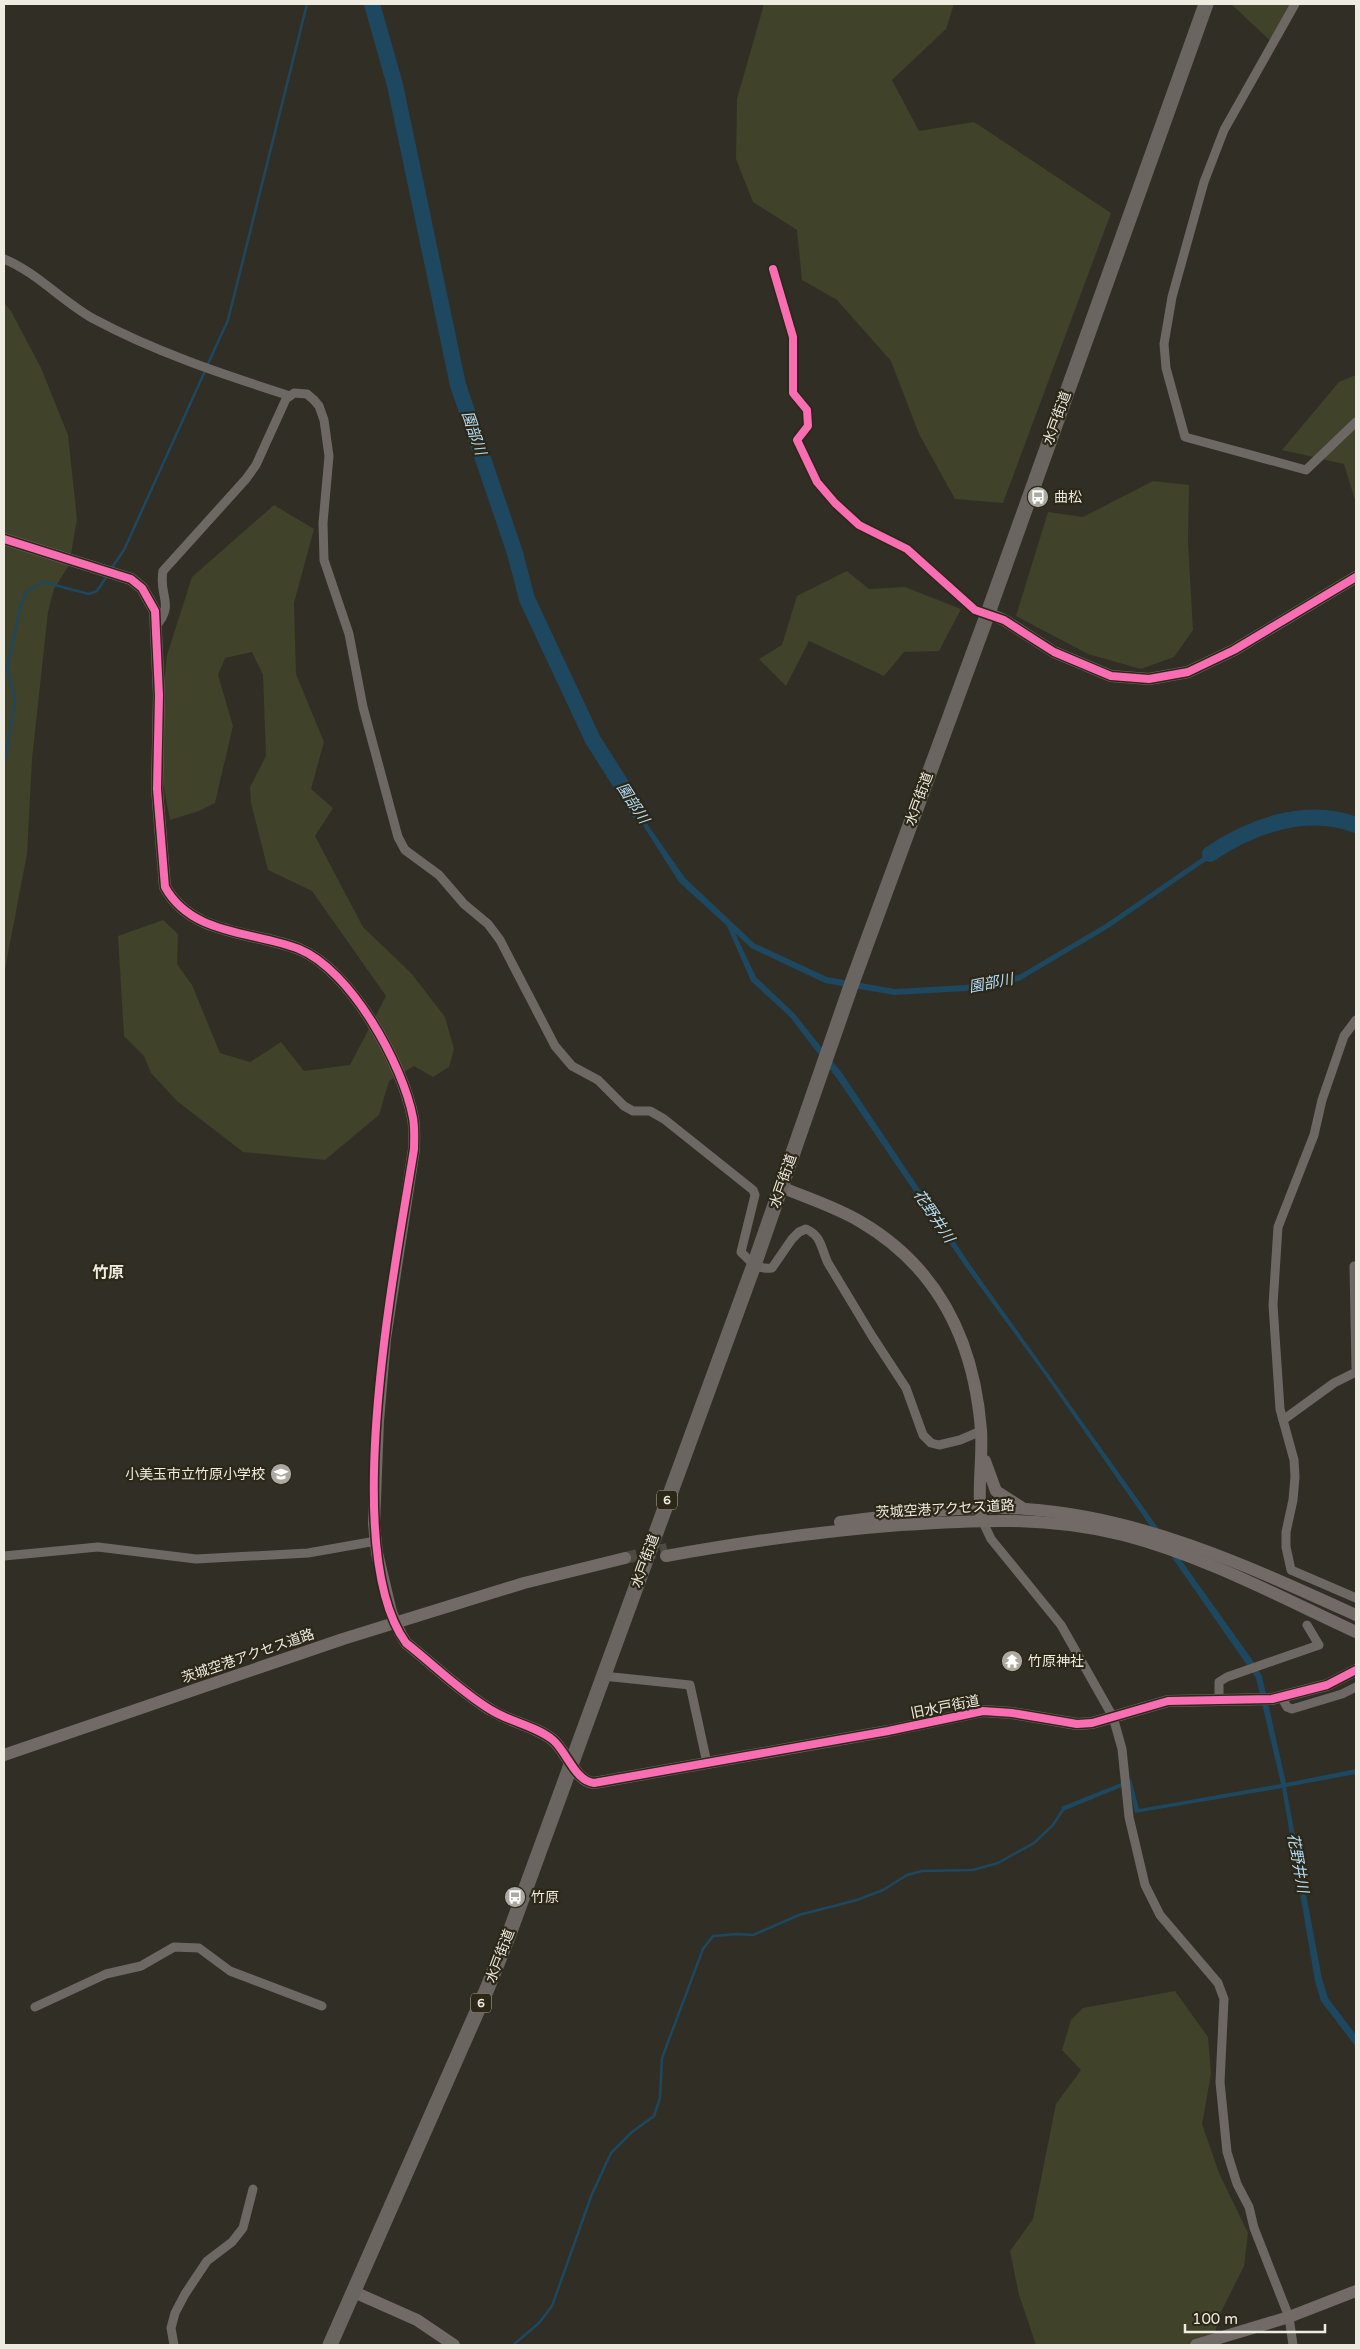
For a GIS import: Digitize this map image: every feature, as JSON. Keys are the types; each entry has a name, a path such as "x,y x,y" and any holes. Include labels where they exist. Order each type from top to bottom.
{"highway":[{"name":"水戸街道","path":"330,2345 487,1989 572,1764 754,1265 846,1000 988,613 1206,4"}],"street":[{"path":"1295,4 1224,130 1204,182 1172,297 1164,344 1166,368 1185,438 1306,470 1356,422"},
{"path":"4,259 35,278 79,310 124,335 197,366 290,396"},
{"path":"773,269 793,337 793,393 807,410 808,426 797,440 817,482 835,503 859,525 907,549 975,610 1004,620 1054,652 1111,676 1149,679 1188,672 1234,650 1356,577"},
{"path":"156,626 165,616 166,607 161,579 163,571 246,479 256,465 286,399 294,393 307,394 319,406 324,420 329,456 323,523 324,560 349,634 363,707 398,837 404,850 439,875 464,904 488,924 500,940 555,1046 572,1066 598,1080 624,1106 634,1110 650,1111 664,1119 753,1190 755,1195 741,1252 762,1270 772,1268 799,1232 806,1229 815,1233 820,1240 822,1252 828,1263 906,1388 923,1435 931,1443 939,1445 960,1440 981,1431"},
{"path":"4,539 131,579 142,588 155,611 159,695 157,789 165,887 172,900 189,915 240,934 299,949 320,960 336,974 380,1033 411,1109 414,1131 414,1149 385,1339 375,1486 376,1542 308,1553 196,1559 98,1548 4,1556"},
{"path":"1356,1020 1344,1036 1322,1100 1314,1135 1278,1227 1274,1305 1280,1409 1294,1460 1294,1500 1286,1532 1286,1547 1291,1570 1356,1598"},
{"path":"781,1187 861,1222 897,1248 926,1277 954,1320 974,1372 982,1449 981,1514 991,1539 1061,1625 1113,1717 1122,1749 1129,1817 1145,1885 1160,1915 1218,1983 1224,1999 1220,2082 1228,2152 1237,2184 1250,2207 1254,2228 1289,2317 1293,2345"},
{"path":"1354,1266 1356,1368"},
{"path":"1284,1420 1334,1383 1356,1372"},
{"path":"982,1449 989,1477 996,1492 1012,1503 1024,1508"},
{"name":"茨城空港アクセス道路","path":"666,1552 789,1528 981,1514 1024,1508 1091,1517 1175,1539 1274,1578 1356,1615"},
{"name":"茨城空港アクセス道路","path":"981,1514 1092,1528 1143,1541 1186,1556 1356,1632"},
{"name":"旧水戸街道","path":"376,1542 391,1612 406,1643 485,1707 548,1736 561,1747 586,1782 594,1783 888,1732 983,1711 1012,1713 1077,1724 1113,1717 1168,1701 1256,1701 1277,1698 1327,1685 1356,1670"},
{"name":"茨城空港アクセス道路","path":"4,1755 343,1639 524,1583 625,1561"},
{"path":"1219,1700 1219,1682 1227,1677 1319,1645 1307,1625"},
{"path":"603,1676 690,1685 707,1763"},
{"path":"1277,1698 1292,1710 1342,1694 1356,1687"},
{"path":"35,2007 106,1974 141,1966 174,1947 199,1948 230,1971 322,2006"},
{"path":"174,2345 171,2328 185,2294 207,2261 232,2242 243,2228 253,2189"},
{"path":"1196,2345 1289,2317 1356,2291"},
{"path":"354,2292 416,2320 454,2345"}],"green space":[{"path":"764,4 954,4 946,29 892,80 919,131 974,122 1111,213 1003,503 955,499 919,434 891,361 837,300 802,280 797,230 753,202 736,159 737,99"},
{"path":"1231,4 1294,4 1274,44"},
{"path":"4,303 11,311 41,368 68,435 77,519 69,565 54,589 48,612 32,759 27,854 4,974"},
{"path":"1356,375 1355,500 1344,464 1282,450 1339,382"},
{"path":"1153,481 1189,485 1188,543 1193,630 1174,657 1141,669 1088,654 1016,616 1048,512 1083,517"},
{"path":"274,505 314,529 294,603 296,674 324,742 311,789 333,808 315,836 363,927 411,973 445,1017 454,1049 449,1067 433,1077 414,1066 389,1081 379,1115 325,1160 243,1152 177,1101 151,1073 144,1056 124,1036 118,936 163,920 178,934 177,964 192,985 220,1053 250,1062 281,1042 304,1071 350,1065 386,996 312,891 268,870 251,803 250,787 266,756 263,675 252,652 225,658 218,675 233,726 215,803 199,811 170,820 160,768 159,728 167,655 192,577"},
{"path":"847,571 869,589 905,587 961,609 939,651 904,652 884,676 809,641 786,686 759,659 782,645 797,596"},
{"path":"1175,1991 1208,2037 1211,2074 1202,2124 1219,2173 1248,2233 1244,2266 1221,2312 1211,2345 1036,2345 1019,2295 1010,2251 1033,2219 1056,2104 1081,2070 1062,2050 1071,2020 1083,2008"}],"water":[{"name":"花野井川","path":"590,742 685,878 754,943 827,977 895,989 966,985 1019,975 1104,925 1225,842 1232,843 1107,929 1019,981 966,991 894,995 825,983 751,948 735,933 756,977 794,1013 842,1073 969,1263 1251,1658 1262,1676 1286,1783 1356,1769 1356,1774 1286,1787 1322,1979 1328,1998 1356,2035 1356,2047 1321,2001 1315,1981 1282,1788 1135,1813 1129,1784 1063,1811 1061,1807 1131,1779 1139,1809 1281,1784 1256,1678 1045,1375 965,1266 836,1077 790,1017 751,981 727,926 679,882"}],"waterway":[{"path":"207,366 228,320 307,4"},
{"name":"園部川","path":"372,4 395,85 458,385 515,553 527,599 593,740 638,811"},
{"path":"111,569 124,550 205,371"},
{"path":"4,766 15,700 7,667 21,605 26,592 43,582 89,594 97,591 107,576"},
{"name":"園部川","path":"1210,854 1243,835 1280,822 1299,818 1337,820 1356,825"},
{"path":"513,2345 539,2323 552,2306 592,2194 611,2153 632,2132 654,2116 660,2098 662,2058 703,1949 713,1936 753,1935 799,1915 857,1900 883,1890 907,1875 922,1871 973,1870 998,1863 1034,1843 1053,1825 1064,1808"}],"tunnel":[{"path":"625,1558 667,1549"}],"cycle path":[{"path":"773,269 793,337 793,393 807,410 808,426 797,440 817,482 835,503 859,525 907,549 975,610 1004,620 1054,652 1111,676 1149,679 1188,672 1234,650 1356,577"},
{"path":"4,539 131,579 142,588 155,611 159,695 157,789 165,887 177,903 191,915 207,923 225,930 281,943 299,949 318,960 337,977 372,1021 398,1072 407,1096 413,1118 414,1149 386,1330 378,1404 374,1476 376,1542 386,1600 406,1643 469,1695 491,1710 539,1731 553,1740 576,1772 587,1781 594,1783 888,1731 983,1711 1012,1713 1077,1724 1092,1723 1168,1701 1272,1699 1327,1685 1356,1670"}],"place":[{"name":"曲松","path":"1038,497"},
{"name":"小美玉市立竹原小学校","path":"281,1474"},
{"name":"竹原神社","path":"1012,1661"},
{"name":"竹原","path":"515,1897"}],"district":[{"name":"竹原","path":"108,1273"}]}
